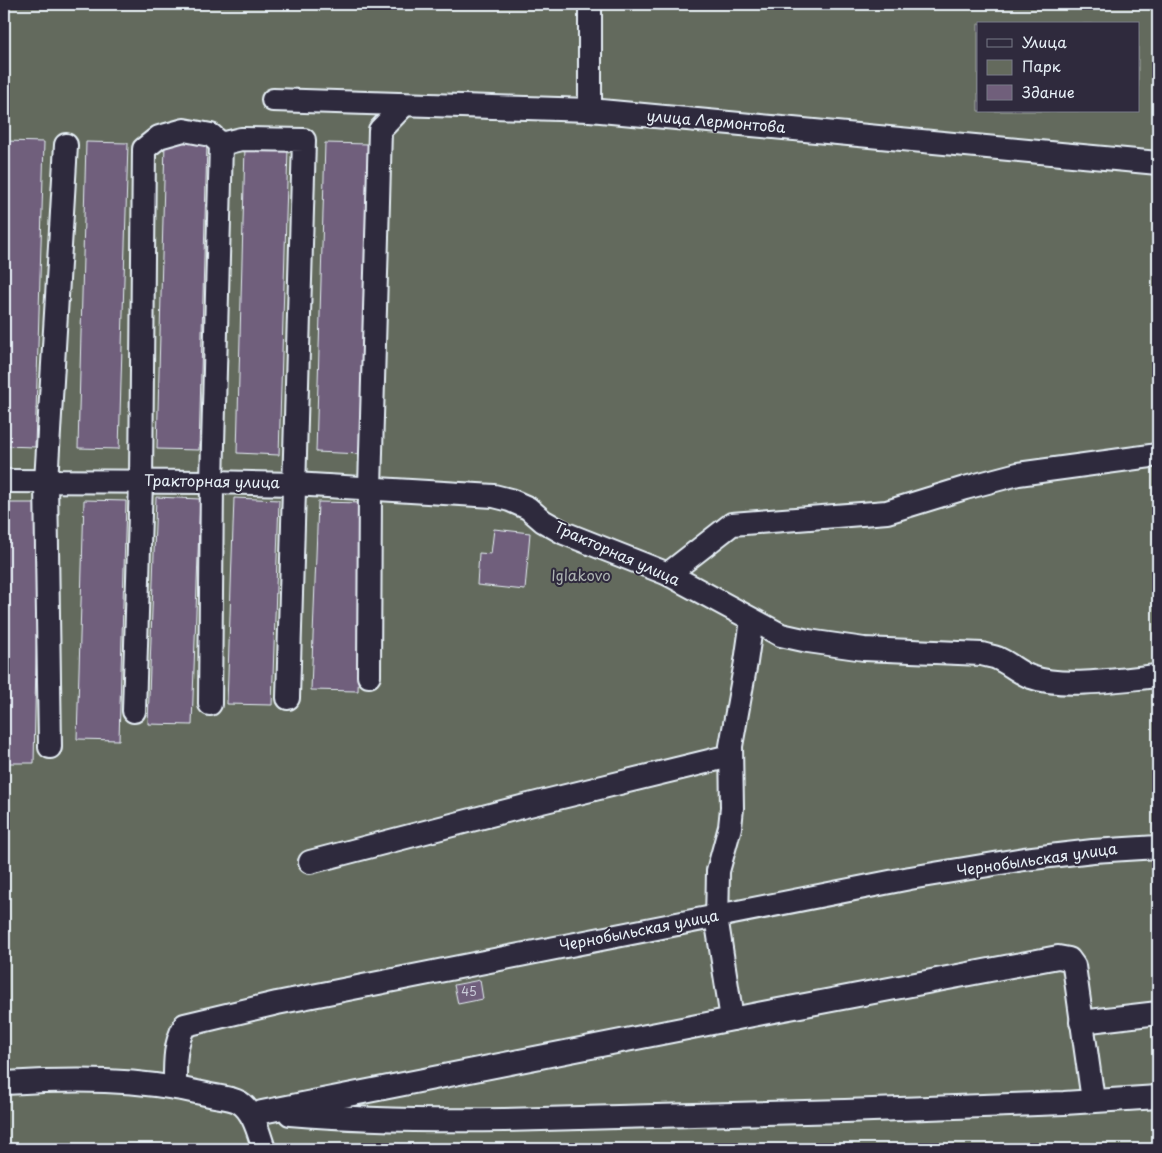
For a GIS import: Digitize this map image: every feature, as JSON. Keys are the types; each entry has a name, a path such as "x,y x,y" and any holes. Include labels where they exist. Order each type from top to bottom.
{"street":[{"path":"590,4 590,110"},
{"name":"улица Лермонтова","path":"273,100 590,110 1158,163"},
{"path":"369,676 370,488 380,130 404,105"},
{"path":"134,711 140,481 144,149 159,137 184,130 211,135 221,144 212,482 210,704"},
{"path":"221,144 241,139 304,140 288,698"},
{"path":"50,747 46,482 66,145"},
{"path":"668,574 732,524 887,512 1018,474 1158,455"},
{"name":"Тракторная улица","path":"4,481 294,484 494,496 510,500 528,508 543,521 564,533 668,574 781,635 839,647 982,654 998,658 1031,678 1050,682 1068,683 1158,676"},
{"path":"732,1020 716,915 718,871 730,827 732,808 730,756 752,620"},
{"path":"310,862 730,756"},
{"name":"Чернобыльская улица","path":"175,1087 178,1037 185,1025 277,1003 716,915 978,866 1093,851 1158,846"},
{"path":"255,1112 1058,957 1069,959 1074,966 1093,1100"},
{"path":"1081,1022 1158,1013"},
{"path":"4,1083 89,1080 175,1087 240,1102 255,1112 370,1119 468,1121 845,1111 1064,1103 1158,1097"},
{"path":"255,1112 254,1121 264,1149"}],"green space":[{"name":"Iglakovo","path":"4,4 1158,4 1158,1149 4,1149"}],"building":[{"path":"4,141 44,142 35,447 4,446"},
{"path":"86,142 128,143 119,449 78,448"},
{"path":"165,142 207,143 199,450 157,449"},
{"path":"325,143 369,144 361,454 316,452"},
{"path":"245,146 288,148 279,455 237,453"},
{"path":"156,497 200,499 192,725 148,724"},
{"path":"234,498 279,500 272,705 227,704"},
{"path":"84,500 126,501 119,740 77,739"},
{"path":"318,502 364,503 358,691 311,690"},
{"path":"4,503 39,503 34,763 4,763"},
{"path":"494,529 530,533 525,590 477,585 479,553 491,554"},
{"path":"480,980 483,999 458,1004 454,985"}]}
